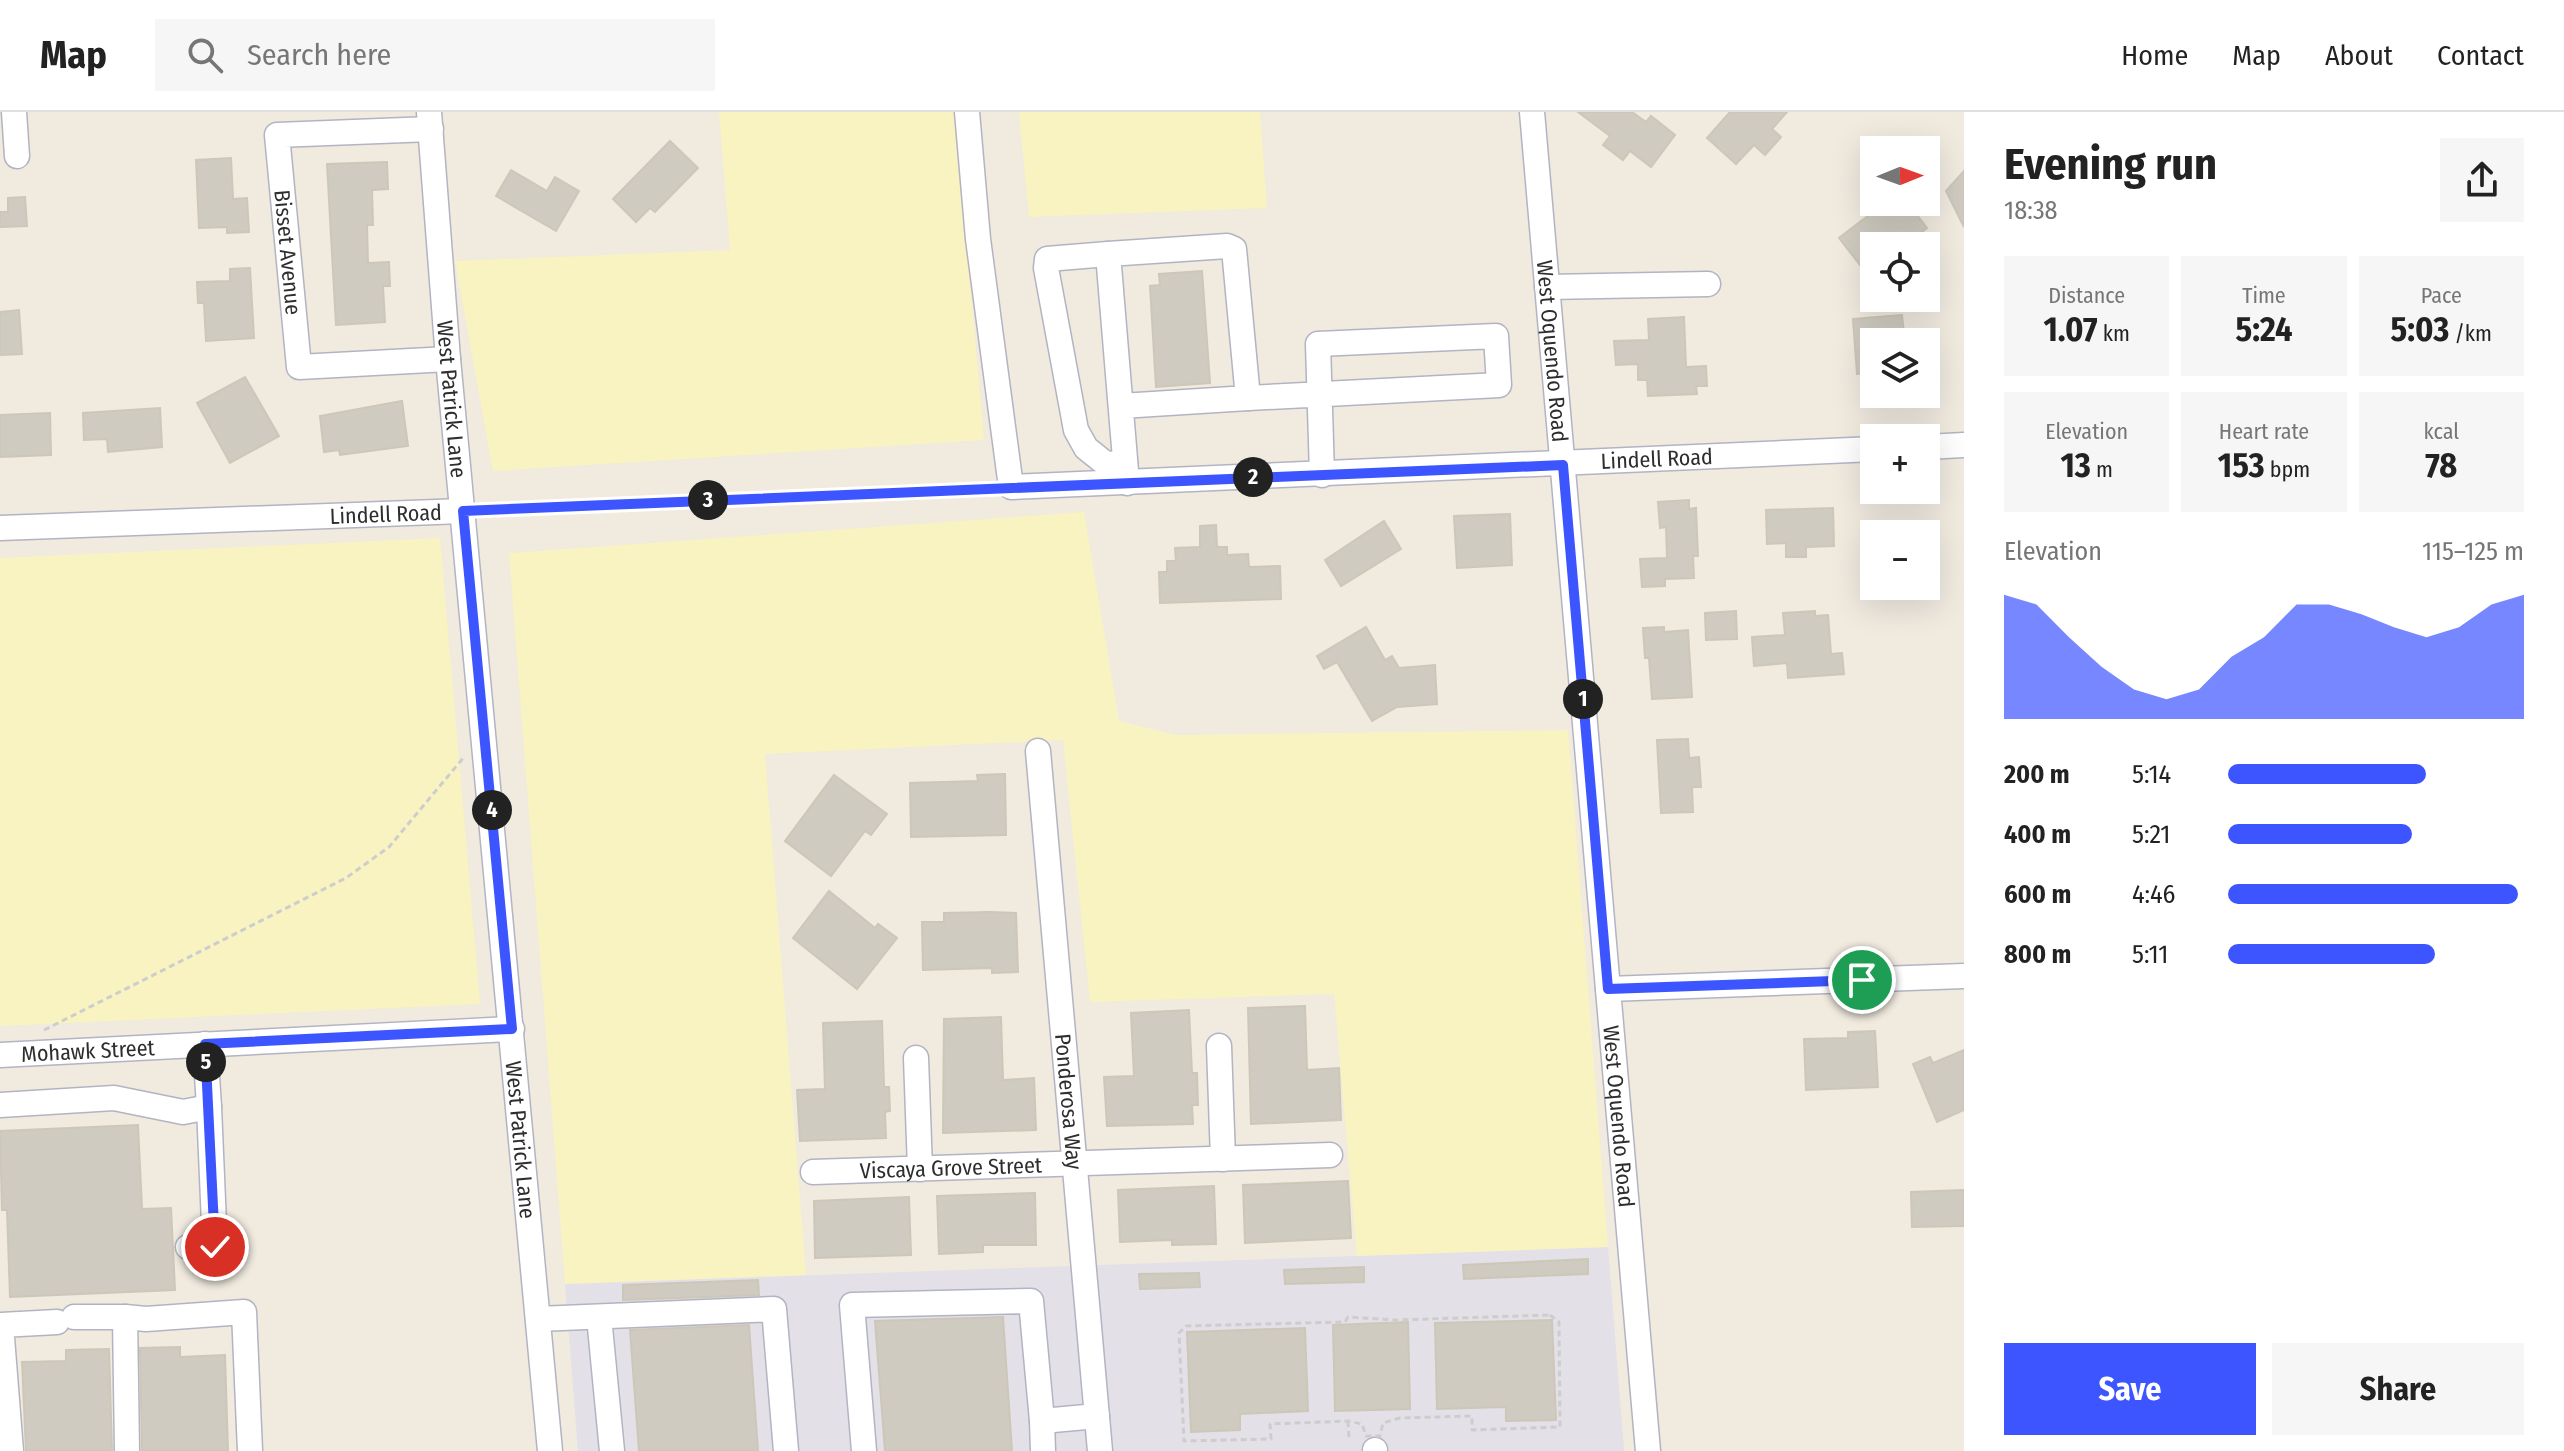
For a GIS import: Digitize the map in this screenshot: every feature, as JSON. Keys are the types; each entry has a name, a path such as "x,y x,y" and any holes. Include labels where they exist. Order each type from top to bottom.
{"street":[{"path":"14,112 17,156"},
{"path":"967,112 978,239 1011,487"},
{"name":"West Oquendo Road","path":"1532,112 1648,1451"},
{"name":"Bisset Avenue","path":"430,121 277,135 299,367 448,359"},
{"name":"West Patrick Lane","path":"430,121 448,359 550,1451"},
{"path":"1108,254 1126,473 1106,464 1086,448 1076,430 1064,347 1046,268 1047,259 1108,254 1227,246 1234,249 1248,398"},
{"path":"1547,287 1708,284"},
{"path":"1121,406 1319,396 1499,385 1496,336 1318,344 1319,396 1322,475"},
{"path":"1940,446 1964,445"},
{"name":"Lindell Road","path":"1011,487 1126,473 1322,475 1860,450"},
{"name":"Lindell Road","path":"0,528 463,511"},
{"name":"Ponderosa Way","path":"1038,751 1100,1451"},
{"path":"1608,989 1964,976"},
{"name":"Mohawk Street","path":"0,1055 512,1029"},
{"path":"188,1247 215,1247 205,1044"},
{"path":"1219,1046 1223,1159"},
{"path":"916,1058 920,1169"},
{"path":"0,1105 114,1098 183,1112 209,1107"},
{"name":"Viscaya Grove Street","path":"813,1172 1330,1155"},
{"path":"864,1451 852,1305 1031,1301 1043,1451"},
{"path":"538,1319 774,1309 786,1451"},
{"path":"11,1451 1,1325 244,1312 250,1451"},
{"path":"125,1317 127,1451"},
{"path":"599,1317 612,1451"},
{"path":"1042,1421 1097,1416"}],"path":[{"name":"Lindell Road","path":"463,511 1011,487"},
{"path":"41,1032 346,878 389,847 484,732"},
{"path":"1550,1315 1559,1322 1560,1427 1472,1430 1472,1416 1400,1418 1383,1423 1380,1436 1366,1436 1362,1424 1348,1421 1270,1424 1271,1439 1184,1441 1179,1333 1186,1326 1345,1322 1348,1317 1396,1320 1550,1315"},
{"path":"1348,1421 1349,1439"}],"shaded area":[{"path":"1608,1247 1624,1451 578,1451 565,1284"}],"sand":[{"path":"719,112 955,112 984,440 493,471 455,261 730,250"},
{"path":"1019,112 1260,112 1267,208 1029,217"},
{"path":"1084,512 1119,721 1175,735 1568,730 1608,1247 1357,1256 1334,994 1090,1002 1063,740 765,754 806,1275 565,1284 509,553"},
{"path":"440,538 480,1004 0,1026 0,558"}],"building":[{"path":"1578,112 1632,112 1646,122 1651,116 1675,135 1651,167 1630,151 1623,160 1603,145 1610,136"},
{"path":"1730,112 1787,112 1772,129 1781,137 1765,155 1754,145 1736,164 1707,138"},
{"path":"670,141 698,168 655,212 650,208 636,222 613,199"},
{"path":"231,158 233,199 247,198 249,232 227,233 227,227 199,228 196,160"},
{"path":"387,162 388,189 372,190 373,225 367,225 368,263 389,262 390,286 383,286 385,322 336,325 327,164"},
{"path":"511,170 547,191 555,177 579,191 556,231 496,196"},
{"path":"1964,171 1964,227 1946,191"},
{"path":"25,197 27,226 0,227 0,212 8,212 8,198"},
{"path":"1868,216 1918,216 1927,228 1922,232 1860,232 1860,265 1839,238"},
{"path":"250,268 254,338 206,341 204,303 198,303 197,282 230,281 230,269"},
{"path":"1202,271 1210,383 1156,387 1150,286 1160,285 1159,274"},
{"path":"19,310 22,354 0,355 0,312"},
{"path":"1902,315 1903,328 1860,328 1860,374 1857,374 1853,319"},
{"path":"1684,317 1686,367 1706,366 1707,386 1696,386 1697,394 1648,396 1647,380 1638,380 1638,364 1616,365 1614,341 1649,340 1648,319"},
{"path":"245,377 279,436 230,463 197,403"},
{"path":"402,401 408,446 340,455 339,450 324,452 320,416"},
{"path":"160,408 162,447 108,452 107,439 84,440 83,413"},
{"path":"50,413 51,455 0,457 0,415"},
{"path":"1689,500 1689,509 1696,508 1698,556 1693,556 1694,578 1665,579 1665,586 1642,587 1640,559 1667,558 1666,527 1660,528 1658,502"},
{"path":"1833,508 1834,546 1806,547 1806,557 1786,557 1786,543 1767,544 1766,510"},
{"path":"1510,514 1512,565 1457,568 1454,516"},
{"path":"1384,521 1401,549 1341,586 1325,560"},
{"path":"1216,525 1217,547 1227,547 1227,555 1248,554 1249,567 1280,566 1281,599 1160,603 1159,572 1167,572 1167,561 1176,561 1175,548 1200,547 1200,526"},
{"path":"1736,611 1737,639 1706,640 1705,613"},
{"path":"1815,611 1815,616 1828,615 1831,654 1842,653 1844,674 1788,678 1787,663 1754,666 1752,637 1785,635 1783,613"},
{"path":"1366,627 1385,660 1392,656 1399,668 1435,665 1437,704 1397,707 1372,721 1337,662 1324,669 1317,656"},
{"path":"1664,627 1664,632 1688,630 1692,697 1652,699 1643,628"},
{"path":"1688,739 1689,758 1699,757 1701,787 1692,787 1693,812 1661,813 1657,740"},
{"path":"1005,774 1006,835 911,837 910,783 978,781 977,775"},
{"path":"834,775 887,814 871,835 865,831 831,876 785,841"},
{"path":"829,891 875,928 878,924 897,938 857,989 793,938"},
{"path":"944,913 1016,913 1018,972 992,973 992,968 923,970 922,922 944,922"},
{"path":"1305,1006 1307,1070 1339,1068 1341,1120 1251,1124 1248,1008"},
{"path":"1189,1010 1192,1073 1197,1073 1198,1105 1192,1105 1193,1124 1107,1126 1104,1077 1134,1076 1131,1013"},
{"path":"1001,1017 1003,1080 1034,1078 1036,1130 943,1133 944,1019"},
{"path":"882,1021 884,1087 889,1087 890,1111 885,1112 886,1138 800,1141 797,1090 825,1089 823,1023"},
{"path":"1875,1031 1878,1087 1806,1090 1804,1039 1848,1038 1848,1032"},
{"path":"1964,1050 1964,1110 1937,1122 1913,1064 1930,1057 1933,1063"},
{"path":"138,1125 142,1209 171,1208 175,1290 10,1297 7,1210 2,1210 0,1131"},
{"path":"1348,1181 1351,1238 1245,1243 1243,1185"},
{"path":"1214,1186 1216,1244 1172,1245 1172,1240 1120,1242 1118,1190"},
{"path":"1964,1190 1964,1226 1912,1227 1911,1192"},
{"path":"1035,1193 1036,1245 983,1245 983,1252 939,1254 937,1196"},
{"path":"909,1197 911,1255 815,1258 814,1201"},
{"path":"1588,1259 1588,1274 1464,1279 1463,1265"},
{"path":"1364,1267 1364,1282 1285,1284 1284,1270"},
{"path":"1199,1273 1200,1287 1140,1289 1139,1274"},
{"path":"758,1280 759,1295 623,1300 623,1285"},
{"path":"1003,1317 1012,1451 885,1451 875,1321"},
{"path":"1552,1320 1556,1420 1506,1421 1506,1407 1437,1409 1435,1323"},
{"path":"1408,1322 1410,1409 1335,1411 1333,1325"},
{"path":"749,1325 758,1451 639,1451 630,1330"},
{"path":"1305,1328 1308,1411 1240,1414 1240,1430 1191,1432 1187,1332"},
{"path":"180,1347 180,1357 225,1355 228,1451 142,1451 140,1348"},
{"path":"109,1349 112,1451 26,1451 22,1362 66,1361 66,1350"}],"route":[{"path":"215,1247 205,1044 512,1029 463,511 1563,465 1608,989 1862,980"}]}
